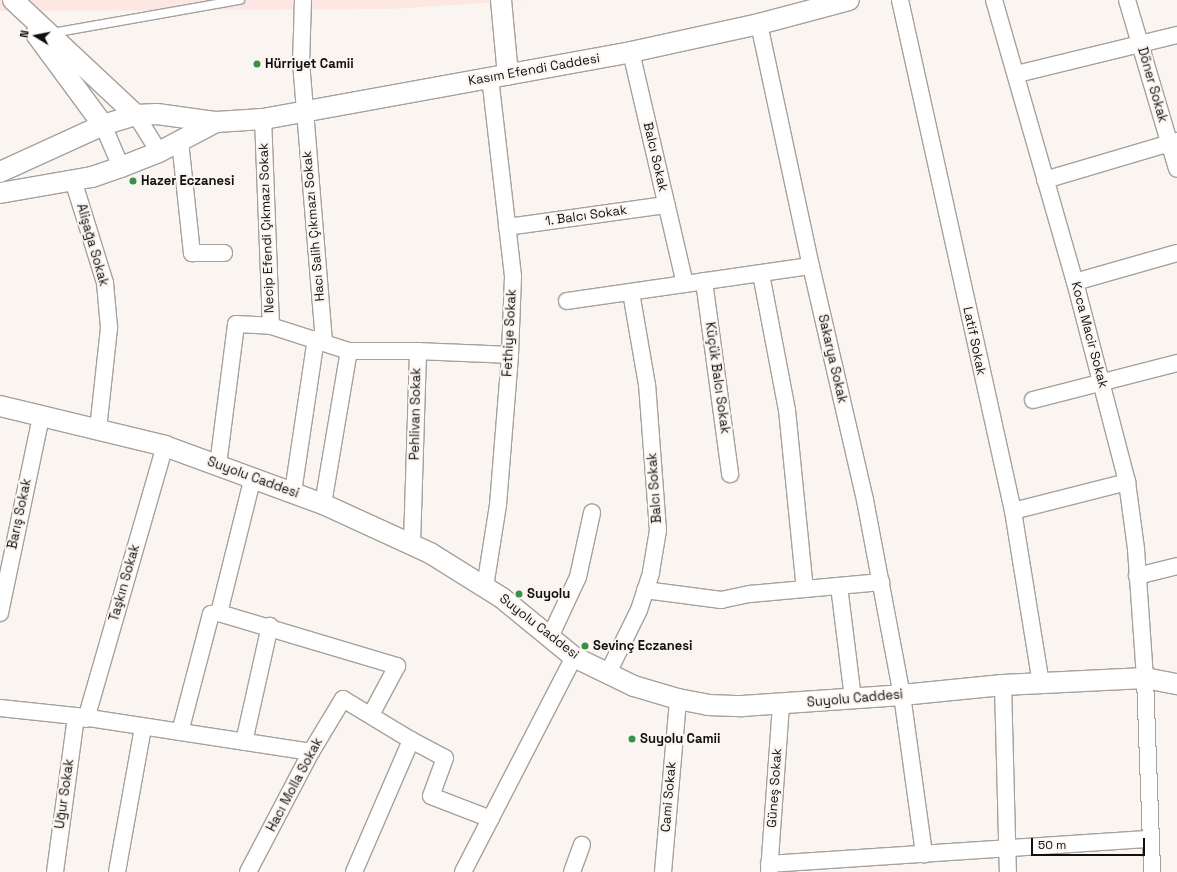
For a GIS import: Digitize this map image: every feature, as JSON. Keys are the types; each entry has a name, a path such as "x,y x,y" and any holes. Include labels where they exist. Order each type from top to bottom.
{"street":[{"path":"12,0 136,115 159,152"},
{"path":"12,0 103,125 121,168"},
{"name":"Hacı Salih Çıkmazı Sokak","path":"293,492 320,340 301,62 303,0"},
{"path":"499,77 501,0"},
{"name":"Kasım Efendi Caddesi","path":"0,172 103,125 136,115 156,114 216,122 263,119 631,52 759,24 848,0"},
{"name":"Latif Sokak","path":"900,0 1013,510 1042,684"},
{"name":"Koca Macir Sokak","path":"994,0 1017,74 1045,180 1075,282 1102,382 1126,482 1136,549 1145,678 1152,872"},
{"name":"Döner Sokak","path":"1127,0 1173,142 1177,169"},
{"name":"Sakarya Sokak","path":"759,24 811,266 865,500 902,695 924,854"},
{"path":"1017,74 1177,35"},
{"name":"Balcı Sokak","path":"631,52 666,205 686,284"},
{"name":"Fethiye Sokak","path":"485,587 498,505 510,355 512,276 507,227 499,77"},
{"name":"Necip Efendi Çıkmazı Sokak","path":"218,465 236,324 272,326 263,119"},
{"name":"Kasım Efendi Caddesi","path":"0,193 73,180 121,168 159,152 216,122"},
{"path":"180,141 192,253 224,253"},
{"path":"1045,180 1173,142"},
{"name":"Alişağa Sokak","path":"73,180 105,283 108,313 108,360 98,430"},
{"name":"1. Balcı Sokak","path":"507,227 666,205"},
{"path":"1075,282 1177,253"},
{"path":"567,301 811,266"},
{"path":"761,274 787,410 805,589"},
{"name":"Küçük Balcı Sokak","path":"704,282 730,474"},
{"name":"Balcı Sokak","path":"607,675 639,610 645,590 658,530 647,385 631,292"},
{"path":"272,326 320,340 349,351 418,351"},
{"path":"323,504 349,351"},
{"name":"Pehlivan Sokak","path":"412,544 418,351 510,355"},
{"path":"1033,400 1177,363"},
{"name":"Suyolu Caddesi","path":"0,406 165,446 323,504 412,544 485,587 574,657 607,675 678,699 708,705 781,704 902,695 1003,685 1145,678 1177,684"},
{"name":"Barış Sokak","path":"0,612 2,592 41,416"},
{"name":"Taşkın Sokak","path":"81,718 165,446"},
{"path":"219,613 252,477"},
{"path":"1013,510 1126,482"},
{"path":"550,637 578,577 592,513"},
{"path":"1137,576 1177,566"},
{"path":"645,590 721,600 805,589 881,582"},
{"path":"839,586 854,699"},
{"path":"180,732 211,614 219,613 270,626 397,666 371,715 411,740 445,758 431,796 491,819"},
{"path":"244,742 270,626"},
{"path":"463,872 574,657"},
{"path":"1003,685 1008,872"},
{"name":"Hacı Molla Sokak","path":"248,872 311,752 343,699 371,715"},
{"name":"Cami Sokak","path":"663,872 678,699"},
{"name":"Güneş Sokak","path":"769,868 781,704"},
{"path":"0,708 180,732 311,752"},
{"name":"Uğur Sokak","path":"54,872 81,718"},
{"path":"117,872 143,727"},
{"path":"354,872 411,740"},
{"path":"769,868 924,854 1008,850 1150,839"},
{"path":"572,872 582,844"}],"lane":[{"path":"49,34 240,0"}],"shaded area":[{"path":"0,0 528,0 391,9 0,11"}],"place":[{"name":"Hürriyet Camii","path":"257,64"},
{"name":"Hazer Eczanesi","path":"133,181"},
{"name":"Suyolu","path":"519,594"},
{"name":"Sevinç Eczanesi","path":"585,646"},
{"name":"Suyolu Camii","path":"632,739"}]}
